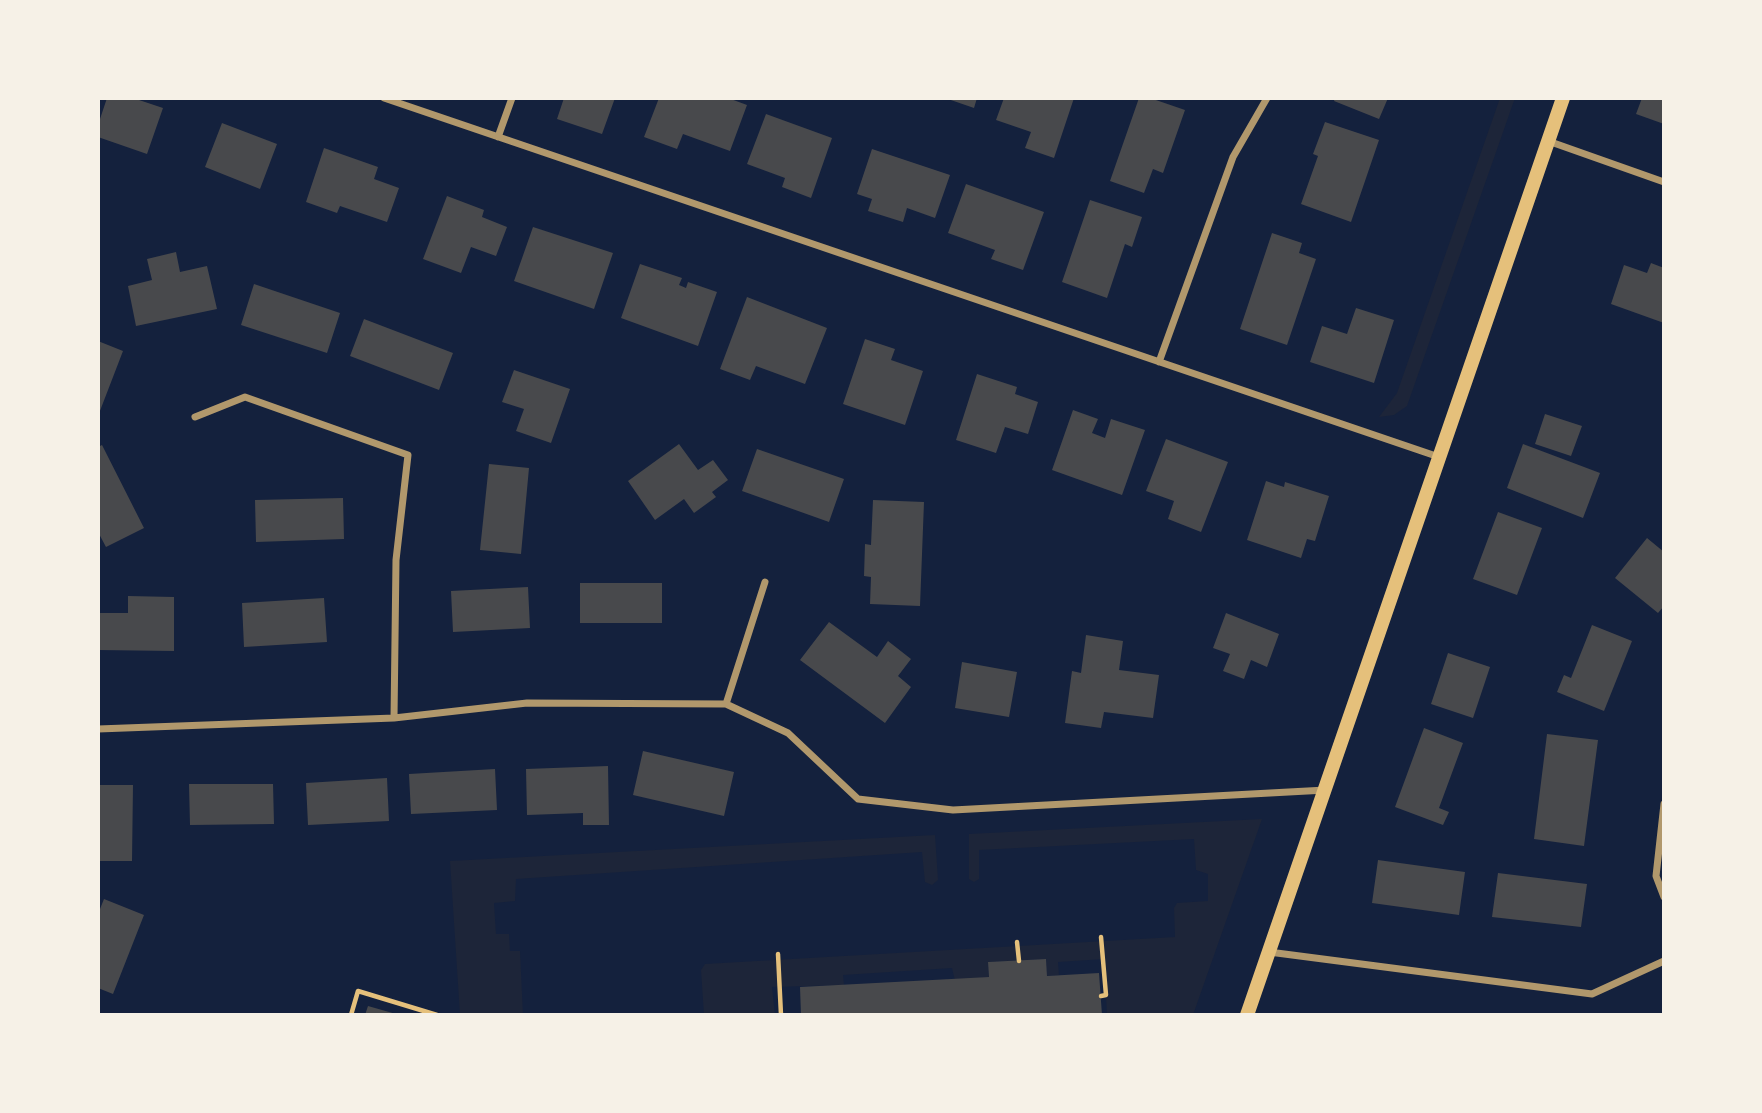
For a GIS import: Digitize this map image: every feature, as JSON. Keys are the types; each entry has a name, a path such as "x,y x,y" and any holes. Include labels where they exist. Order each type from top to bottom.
{"main road":[{"path":"1247,1015 1563,98"}],"street":[{"path":"384,98 1439,457"},
{"path":"498,137 512,98"},
{"path":"1159,362 1233,158 1267,98"},
{"path":"1548,142 1664,182"},
{"path":"195,417 245,397 408,455 396,560 394,718"},
{"path":"726,704 765,582"},
{"path":"98,729 394,718 527,703 726,704 788,733 858,799 953,810 1326,790"},
{"path":"1664,804 1656,876 1664,897"},
{"path":"1269,952 1592,994 1664,961"}],"path":[{"path":"1101,937 1106,995 1101,996"},
{"path":"1017,942 1019,961"},
{"path":"778,954 781,1015"},
{"path":"351,1015 358,991 437,1015"}],"shaded area":[{"path":"1500,98 1515,98 1407,406 1394,415 1379,417 1397,393"},
{"path":"1262,819 1193,1015 1107,1015 1104,959 1058,962 1059,975 1047,976 1046,959 988,962 989,977 955,981 952,968 843,975 844,985 772,987 775,1015 704,1015 701,970 705,964 1175,937 1174,908 1177,903 1208,901 1208,874 1196,870 1194,839 979,850 979,879 974,882 969,879 969,834"},
{"path":"935,835 938,880 932,885 925,882 922,852 516,879 515,901 494,903 496,934 509,934 510,951 520,951 523,1015 460,1015 450,861"}],"building":[{"path":"107,98 133,98 163,108 147,154 98,137 98,125"},
{"path":"564,98 615,98 602,134 557,119"},
{"path":"659,98 728,98 747,105 730,151 683,134 677,149 644,137"},
{"path":"945,98 977,98 974,108"},
{"path":"1004,98 1074,98 1054,158 1025,148 1031,132 996,120"},
{"path":"1139,98 1150,98 1185,110 1163,173 1153,169 1144,193 1110,181"},
{"path":"1335,98 1388,98 1379,119 1334,101"},
{"path":"1642,98 1664,98 1664,124 1636,114"},
{"path":"766,114 832,138 811,198 782,187 785,178 747,164"},
{"path":"1325,122 1379,140 1351,222 1301,204 1318,156 1313,154"},
{"path":"222,123 277,144 260,189 205,167"},
{"path":"324,148 378,167 374,179 399,188 387,222 340,206 337,213 306,202"},
{"path":"872,149 950,175 935,218 907,208 903,222 868,211 872,199 857,194"},
{"path":"966,184 1044,212 1023,270 991,259 995,250 948,233"},
{"path":"447,196 484,210 482,217 507,227 496,256 471,247 461,273 423,259"},
{"path":"1090,200 1142,217 1132,247 1125,244 1107,298 1062,282"},
{"path":"533,227 613,253 594,309 514,281"},
{"path":"1272,233 1302,243 1299,253 1316,259 1287,345 1240,329"},
{"path":"176,252 180,272 207,266 217,309 136,326 128,286 152,280 147,259"},
{"path":"1651,263 1664,268 1664,323 1611,304 1624,265 1647,273"},
{"path":"640,264 682,278 679,285 686,288 688,282 717,292 698,346 621,318"},
{"path":"254,284 340,313 327,353 241,325"},
{"path":"747,297 827,328 805,384 756,366 750,380 720,369"},
{"path":"1356,308 1394,320 1374,383 1310,362 1322,326 1347,334"},
{"path":"364,319 453,353 439,390 350,356"},
{"path":"865,339 895,349 891,360 923,371 905,425 843,404"},
{"path":"98,341 123,351 98,416"},
{"path":"514,370 570,389 551,443 516,431 524,409 502,402"},
{"path":"977,374 1017,387 1015,394 1038,402 1028,434 1005,427 996,453 956,440"},
{"path":"1073,410 1098,419 1092,433 1105,438 1111,419 1145,430 1122,495 1052,470"},
{"path":"1545,414 1582,426 1571,456 1535,444"},
{"path":"1166,439 1228,462 1201,532 1168,519 1174,501 1146,491"},
{"path":"679,444 698,470 713,460 728,480 712,492 716,497 694,513 684,499 655,520 628,481"},
{"path":"1523,444 1600,473 1583,518 1507,488"},
{"path":"102,445 144,528 106,547 98,532 98,447"},
{"path":"757,449 844,479 829,522 742,491"},
{"path":"489,464 529,468 521,554 480,550"},
{"path":"1266,481 1284,487 1285,482 1329,496 1315,541 1307,539 1301,558 1247,540"},
{"path":"343,498 344,539 256,542 255,500"},
{"path":"873,500 924,502 920,606 870,604 871,577 864,576 865,544 871,545"},
{"path":"1498,512 1542,528 1517,595 1473,579"},
{"path":"1647,538 1664,552 1664,606 1658,613 1615,578"},
{"path":"580,583 662,583 662,623 580,623"},
{"path":"528,587 530,628 453,632 451,591"},
{"path":"128,596 174,597 174,651 98,650 98,613 128,613"},
{"path":"324,598 327,642 244,647 242,603"},
{"path":"1226,613 1279,634 1267,667 1251,660 1244,679 1223,671 1230,654 1213,648"},
{"path":"829,622 877,657 888,641 911,659 898,676 911,687 885,723 800,660"},
{"path":"1592,625 1632,641 1604,711 1557,692 1564,675 1571,678"},
{"path":"1086,635 1123,641 1119,670 1159,675 1153,718 1104,712 1101,728 1065,723 1072,671 1081,673"},
{"path":"1448,653 1490,667 1473,718 1431,704"},
{"path":"962,662 1017,672 1009,717 955,708"},
{"path":"1424,728 1463,743 1439,808 1449,812 1443,825 1395,807"},
{"path":"1547,734 1598,740 1584,846 1534,839"},
{"path":"643,751 734,772 724,816 633,795"},
{"path":"608,766 609,825 583,825 583,813 527,815 526,769"},
{"path":"495,769 497,810 411,814 409,774"},
{"path":"387,778 389,821 308,825 306,783"},
{"path":"189,784 273,784 274,824 190,825"},
{"path":"98,785 133,785 132,861 98,861"},
{"path":"1378,860 1465,872 1459,915 1372,903"},
{"path":"1498,873 1587,884 1581,927 1492,917"},
{"path":"104,899 144,915 113,994 98,988 98,914"},
{"path":"1046,959 1047,976 1099,973 1102,1015 801,1015 800,987 989,977 988,962"},
{"path":"368,1006 396,1014 396,1015 365,1015"}]}
